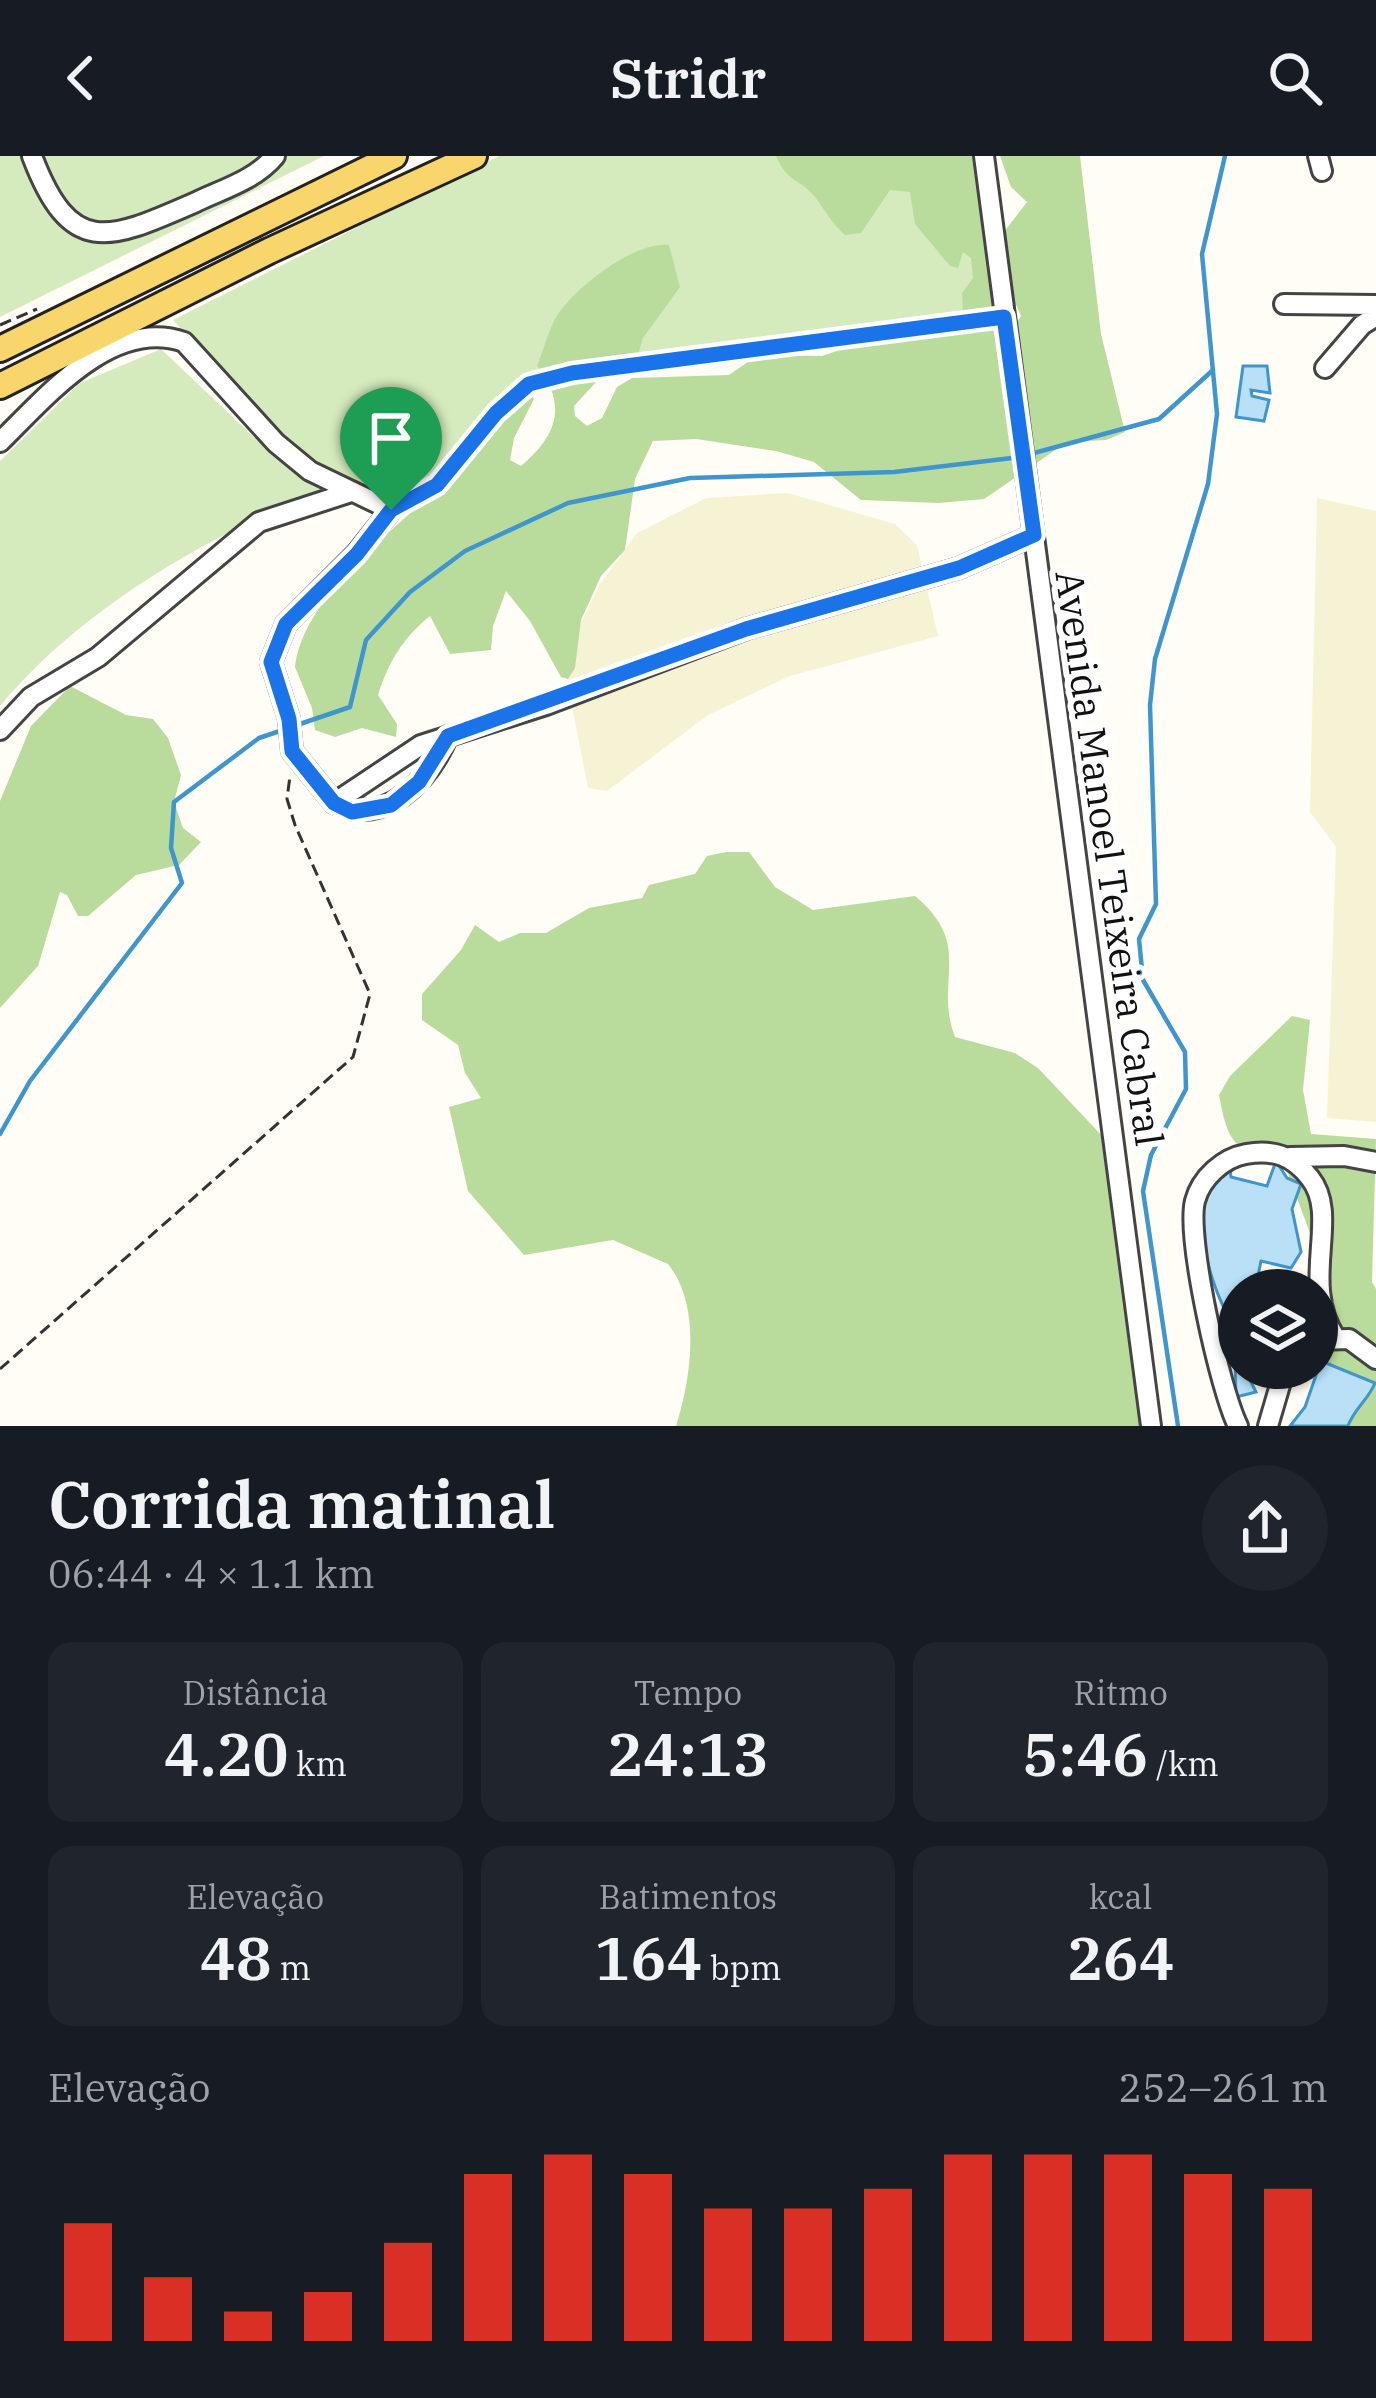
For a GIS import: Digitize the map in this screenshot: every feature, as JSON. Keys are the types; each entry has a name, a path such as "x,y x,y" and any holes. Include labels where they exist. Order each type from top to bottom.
{"main road":[{"path":"0,349 394,156"},
{"path":"0,386 268,250 474,156"}],"street":[{"path":"32,156 51,203 76,227 101,235 149,223 250,178 275,156"},
{"name":"Avenida Manoel Teixeira Cabral","path":"984,156 1151,1426"},
{"path":"1283,304 1376,304"},
{"path":"1325,368 1362,325 1376,316"},
{"path":"0,442 57,386 99,354 165,335 184,342 276,443 310,471 391,510 357,554 286,624 271,662 291,735 334,803 352,812 391,805 428,772 448,736"},
{"path":"0,730 31,697 98,657 259,522 351,492"},
{"path":"334,803 421,745 746,629 959,568 1034,535"},
{"path":"1238,1426 1225,1397 1192,1227 1202,1185 1232,1157 1270,1152 1376,1162"},
{"path":"1290,1157 1314,1183 1322,1208 1320,1269"},
{"path":"1338,1339 1348,1339 1376,1359"},
{"path":"1268,1426 1279,1389"}],"path":[{"path":"391,510 437,485 496,413 529,384 595,370 1004,317"},
{"path":"0,1369 352,1057 370,994 287,800 291,735"}],"shaded area":[{"path":"788,493 895,524 917,545 938,636 790,676 708,715 607,791 588,788 563,661 599,586 637,533 706,498"},
{"path":"1317,498 1376,511 1376,1122 1327,1118 1336,847 1310,812"}],"green space":[{"path":"0,156 29,156 54,209 104,239 279,156 324,156 0,317"},
{"path":"35,156 270,156 259,166 120,229 74,221"},
{"path":"499,156 980,156 1000,313 517,378 440,480 399,495 364,488 290,440 173,320"},
{"path":"776,156 977,156 1007,317 1017,322 1021,316 1007,284 1004,232 1027,202 1011,187 1000,156 1080,156 1101,334 1125,432 1106,440 1067,442 984,499 939,503 861,500 814,462 776,451 696,439 653,441 635,479 625,550 601,576 581,620 575,668 568,679 561,677 530,621 506,591 493,626 491,650 450,654 430,616 404,642 378,695 397,724 396,737 362,728 335,737 315,730 312,708 295,667 316,612 359,561 531,393 534,399 514,438 510,460 521,466 533,455 554,419 553,394 537,366 552,326 574,296 604,270 639,251 669,245 680,287 643,338 638,355 597,381 574,406 575,416 587,426 602,418 617,387 632,378 729,375 758,355 822,356 854,345 910,339 963,316 962,293 973,278 971,258 963,252 958,268 950,266 915,224 910,192 890,190 861,233 845,235 810,191 785,172"},
{"path":"161,349 276,458 324,491 236,529 149,578 68,638 0,706 0,461 80,383"},
{"path":"70,686 126,715 153,719 168,738 181,775 174,802 183,828 201,842 179,865 136,875 88,916 78,916 67,895 60,892 38,966 0,1008 0,801 31,726"},
{"path":"749,852 775,887 813,910 915,896 933,914 948,948 949,1017 955,1037 1015,1053 1038,1068 1104,1138 1145,1426 676,1426 689,1365 689,1321 679,1281 668,1264 613,1240 524,1255 468,1191 449,1107 481,1098 465,1073 458,1045 422,1020 422,994 461,950 475,925 499,942 520,933 546,933 589,908 642,898 649,885 695,874 707,856"},
{"path":"1292,1016 1310,1020 1303,1090 1311,1134 1376,1139 1372,1282 1376,1289 1376,1426 1343,1426 1319,1389 1338,1389 1338,1269 1309,1269 1311,1236 1286,1168 1231,1137 1219,1095 1230,1076"}],"water":[{"path":"1243,366 1267,366 1270,393 1251,390 1252,396 1269,400 1264,421 1236,417"},
{"path":"1276,1161 1287,1178 1301,1184 1292,1209 1301,1252 1291,1268 1261,1261 1259,1269 1218,1269 1218,1293 1202,1232 1202,1206 1230,1167 1231,1177 1267,1186"},
{"path":"1338,1368 1375,1383 1348,1426 1290,1426 1311,1389 1338,1389"},
{"path":"1236,1389 1256,1392 1236,1397"}],"waterway":[{"path":"1178,1426 1143,1191 1151,1155 1186,1089 1185,1052 1143,980 1139,939 1156,904 1150,705 1155,659 1208,484 1217,414 1202,254 1225,156"},
{"path":"1034,453 1159,419 1213,370"},
{"path":"297,725 350,707 366,640 410,592 465,551 568,503 690,478 894,472 1012,458"},
{"path":"0,1134 30,1081 182,883 171,848 174,802 259,738 286,729"}],"route":[{"path":"1004,317 1034,535 959,568 746,629 546,705 448,736 436,762 391,805 352,812 334,803 292,751 289,719 271,662 286,624 357,554 391,510 437,485 496,413 529,384 572,373 1004,317"}]}
